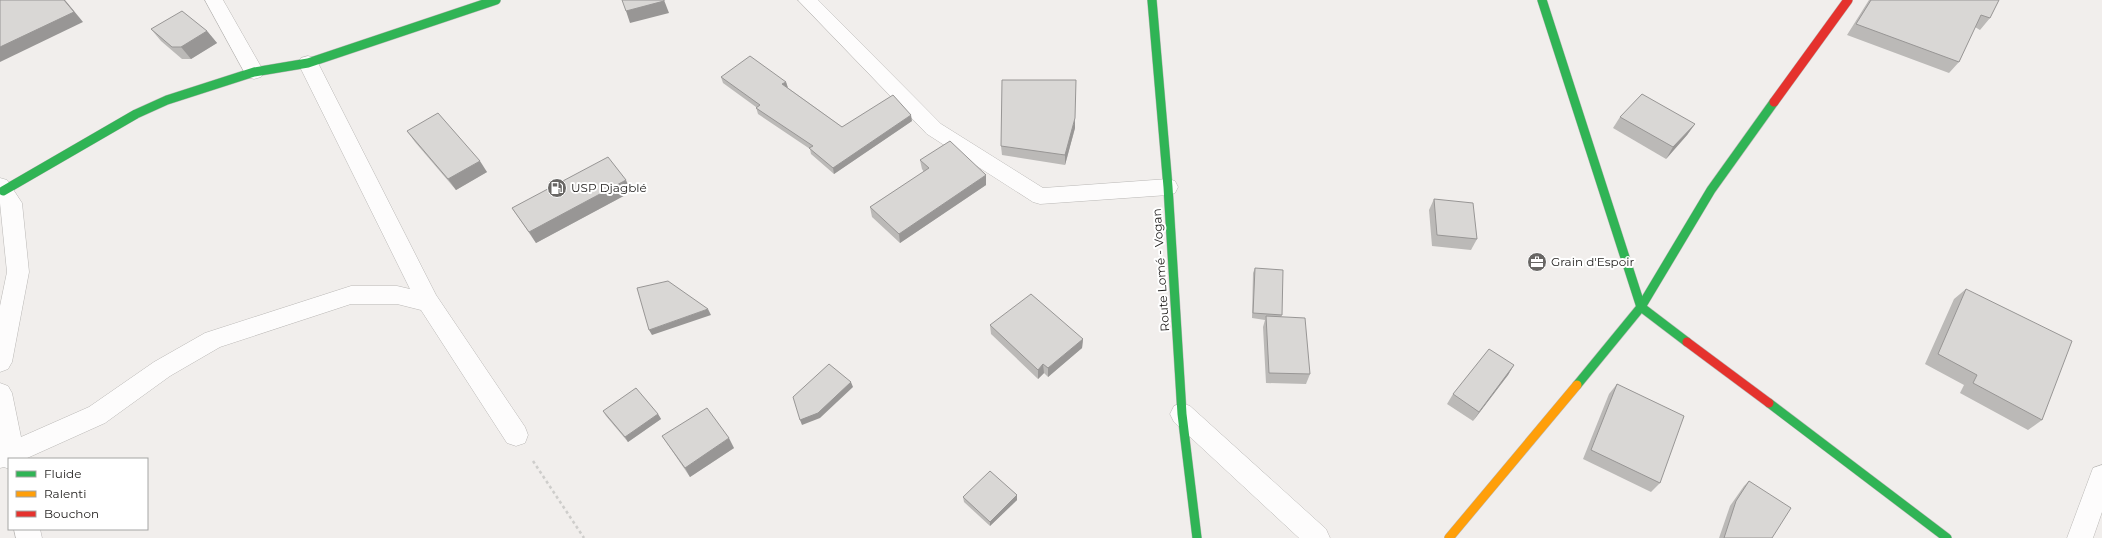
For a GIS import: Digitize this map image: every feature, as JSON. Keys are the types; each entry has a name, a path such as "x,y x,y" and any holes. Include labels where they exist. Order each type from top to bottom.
{"street":[{"path":"214,0 254,72"},
{"path":"0,362 18,272 11,203 2,188 136,114 167,100 254,72 308,63 496,0"},
{"path":"808,0 934,129 1040,196 1168,187"},
{"name":"Route Lomé - Vogan","path":"1152,0 1168,187 1182,414 1197,538"},
{"path":"1542,0 1641,307 1946,538"},
{"path":"1449,538 1641,307 1711,190 1848,0"},
{"path":"308,63 428,302 516,435"},
{"path":"0,393 8,456 97,415 162,369 213,340 351,295 397,295 428,302"},
{"path":"1182,414 1317,538"},
{"path":"2080,538 2102,476"}],"path":[{"path":"516,435 584,538"}],"building":[{"path":"0,0 64,0 74,12 0,47"},
{"path":"622,0 664,0 664,1 626,11"},
{"path":"1871,0 1999,0 1990,18 1981,15 1959,62 1856,24"},
{"path":"182,11 207,31 181,47 172,47 151,29"},
{"path":"750,56 786,82 782,84 842,127 893,95 911,115 833,168 809,148 813,146 756,108 760,105 721,77"},
{"path":"1002,80 1076,80 1075,118 1065,155 1001,146"},
{"path":"1642,94 1695,124 1673,147 1620,117"},
{"path":"438,113 480,161 448,179 407,131"},
{"path":"950,141 986,175 899,234 870,207 929,168 920,160"},
{"path":"608,157 626,180 529,232 512,208"},
{"path":"1434,199 1473,203 1477,239 1437,235"},
{"path":"1255,268 1283,270 1282,315 1253,313"},
{"path":"668,281 708,309 649,330 637,288"},
{"path":"1966,289 2072,341 2042,420 1973,383 1977,375 1938,354"},
{"path":"1031,294 1083,339 1048,368 1043,364 1038,370 990,325"},
{"path":"1266,316 1305,318 1310,374 1269,373"},
{"path":"1489,349 1514,365 1479,412 1453,394"},
{"path":"829,364 851,382 818,413 800,420 793,397"},
{"path":"1617,384 1684,416 1660,483 1591,450"},
{"path":"636,388 658,414 625,437 603,411"},
{"path":"707,408 729,438 685,468 662,436"},
{"path":"990,471 1017,495 990,522 963,497"},
{"path":"1749,481 1791,508 1772,538 1724,538 1736,501"}],"traffic: fast":[{"path":"3,191 136,114 167,100 254,72 308,63 496,0"},
{"path":"1152,0 1168,187 1182,414 1197,538"},
{"path":"1542,0 1641,307 1687,342"},
{"path":"1577,385 1641,307 1711,190 1774,102"},
{"path":"1769,403 1947,538"}],"traffic: slow":[{"path":"1449,538 1577,385"}],"traffic: jam":[{"path":"1774,102 1848,0"},
{"path":"1687,342 1769,403"}],"place":[{"name":"USP Djagblé","path":"557,188"},
{"name":"Grain d'Espoir","path":"1537,262"}]}
